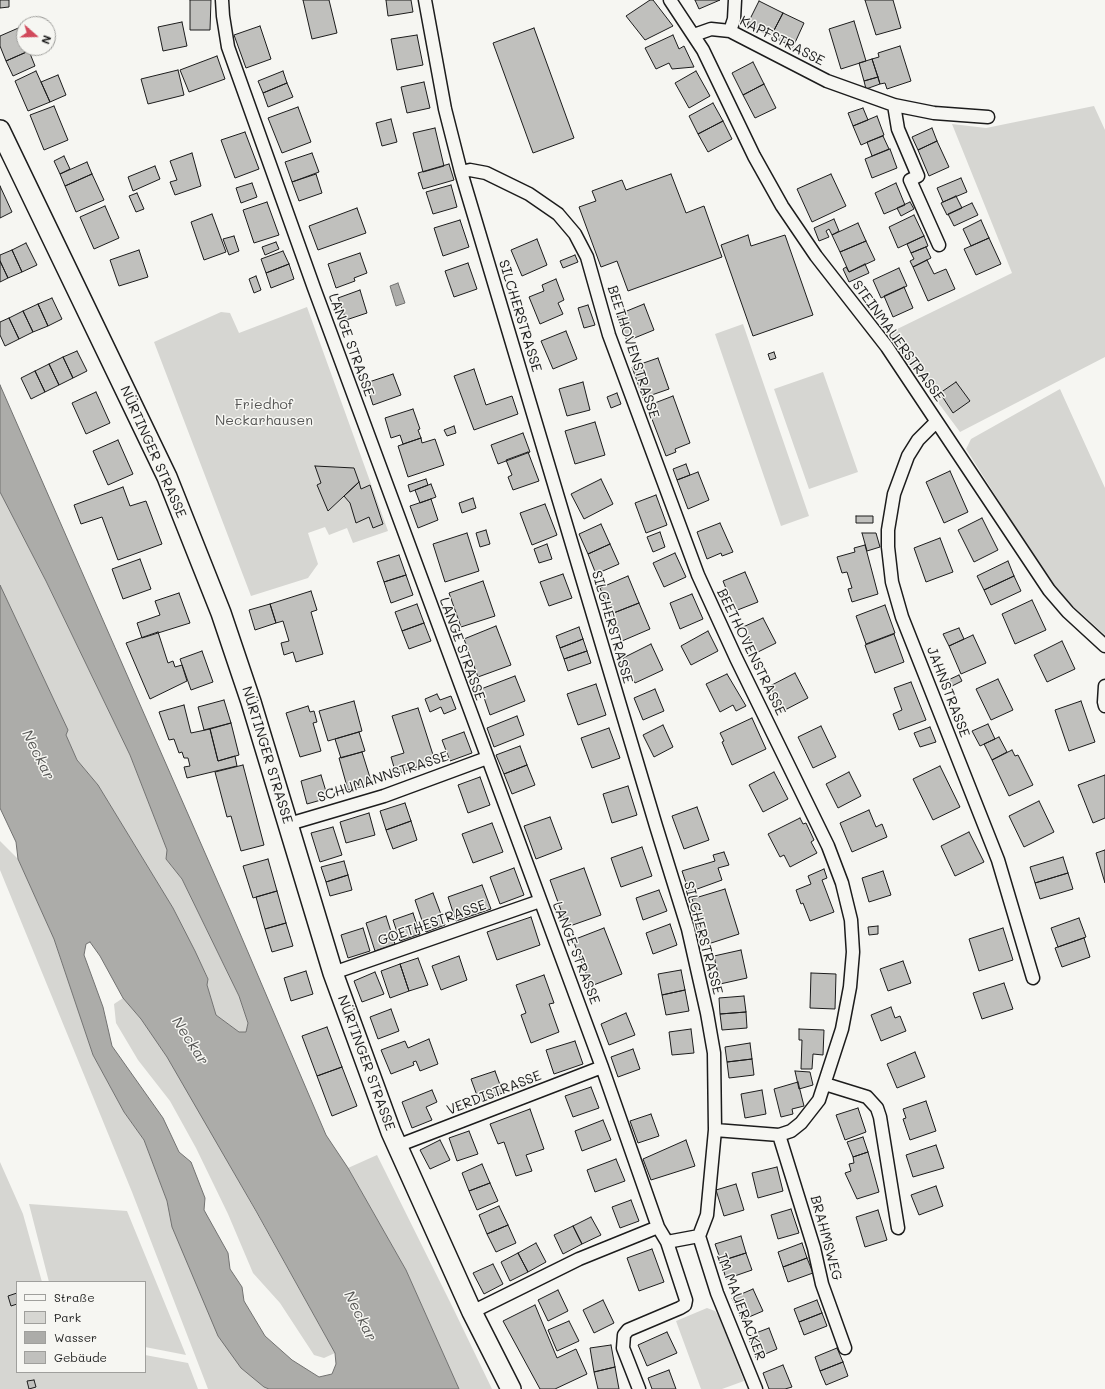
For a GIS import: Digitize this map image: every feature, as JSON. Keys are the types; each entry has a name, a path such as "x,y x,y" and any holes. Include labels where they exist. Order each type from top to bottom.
{"main road":[{"name":"NÜRTINGER STRASSE","path":"0,130 167,477 217,602 251,702 332,973 397,1146 472,1312 511,1389"}],"street":[{"name":"LANGE STRASSE","path":"222,0 228,47 386,486 602,1067 658,1227 667,1242 686,1300 685,1305 628,1330 624,1335 623,1348 639,1389"},
{"name":"SILCHERSTRASSE","path":"425,0 445,109 461,172 688,929 707,1013 714,1054 715,1130 706,1215 699,1236"},
{"path":"670,0 694,35"},
{"path":"730,31 734,19 735,0"},
{"name":"KAPFSTRASSE","path":"694,35 712,29 730,31 827,81 894,105 934,113 988,117"},
{"name":"STEINMAUERSTRASSE","path":"694,35 751,150 782,206 816,256 886,347 1049,590 1068,612 1105,646"},
{"path":"894,105 898,129 918,176 910,180 939,245"},
{"name":"BEETHOVENSTRASSE","path":"461,172 470,170 486,173 529,194 558,214 575,234 587,257 609,335 698,575 736,658 828,846 842,883 852,920 853,952 850,987 842,1029 819,1100 801,1124 791,1132 779,1135 715,1130"},
{"name":"JAHNSTRASSE","path":"936,422 918,440 908,456 894,494 888,530 888,547 892,582 902,617 998,860 1033,978"},
{"path":"1105,686 1105,706"},
{"name":"SCHUMANNSTRASSE","path":"288,824 384,796 487,758"},
{"name":"GOETHESTRASSE","path":"332,973 540,902"},
{"name":"VERDISTRASSE","path":"397,1146 602,1067"},
{"path":"825,1084 867,1097 877,1108 880,1118 898,1228"},
{"name":"BRAHMSWEG","path":"779,1135 814,1248 822,1284 846,1348"},
{"path":"472,1312 579,1259 658,1227"},
{"path":"667,1242 699,1236"},
{"name":"IM MAUERACKER","path":"699,1236 717,1293 756,1389"}],"green space":[{"path":"1094,106 1105,130 1105,357 960,432 887,334 1012,273 952,124 986,128"},
{"name":"Friedhof Neckarhausen","path":"307,307 388,531 353,543 347,528 329,535 325,527 308,533 318,564 308,578 251,596 154,342 221,312 230,313 239,333"},
{"path":"743,324 809,516 781,526 715,334"},
{"path":"823,372 858,472 809,489 774,389"},
{"path":"1060,389 1105,488 1105,635 1062,596 1035,558 966,449 971,439"},
{"path":"0,492 46,581 130,755 167,850 166,859 182,879 239,996 248,1023 246,1032 239,1032 216,1015 207,985 208,978 173,908 98,785 77,760 66,735 68,730 0,585"},
{"path":"0,841 18,859 54,939 93,1055 124,1112 144,1140 167,1201 173,1227 264,1387 269,1389 208,1389 132,1192 0,870"},
{"path":"123,998 141,1019 167,1057 196,1105 335,1353 324,1358 314,1355 280,1303 253,1273 228,1214 196,1148 170,1101 138,1060 116,1023 114,1004"},
{"path":"377,1155 492,1389 459,1389 406,1270 348,1168"},
{"path":"0,1162 23,1214 42,1281 16,1281 16,1373 146,1373 146,1355 188,1363 198,1389 0,1389"},
{"path":"29,1204 127,1211 186,1355 146,1347 146,1281 49,1281"},
{"path":"707,1308 715,1311 719,1317 744,1381 722,1389 701,1389 676,1321"}],"water":[{"path":"398,283 405,303 396,306 390,286"},
{"name":"Neckar","path":"0,385 230,910 326,1135 348,1168 406,1270 459,1389 269,1389 264,1387 241,1368 218,1336 172,1227 167,1201 144,1140 124,1112 93,1055 54,939 18,859 16,842 0,808 0,585 68,730 66,735 77,760 98,785 173,908 195,951 208,979 207,985 216,1015 239,1032 246,1032 248,1023 239,996 182,879 166,859 167,850 130,755 46,581 0,492","holes":["90,942 100,956 123,998 141,1019 167,1057 256,1211 335,1353 336,1364 332,1374 319,1377 292,1360 265,1336 244,1301 242,1287 230,1269 228,1253 204,1210 205,1198 191,1162 179,1152 163,1118 112,1046 103,1007 84,955 86,944"]}],"building":[{"path":"0,0 9,0 9,7 0,8"},
{"path":"190,0 211,0 210,30 190,30"},
{"path":"303,0 329,0 337,33 312,39"},
{"path":"386,0 411,0 413,12 388,16"},
{"path":"650,0 653,0 673,26 645,40 626,16"},
{"path":"695,0 720,0 699,9"},
{"path":"865,0 893,0 901,28 876,35"},
{"path":"759,1 783,13 771,36 747,25"},
{"path":"783,13 804,23 793,47 771,36"},
{"path":"854,21 866,61 841,69 829,29"},
{"path":"182,22 187,46 163,51 158,27"},
{"path":"260,26 271,59 246,68 234,35"},
{"path":"534,28 574,138 533,153 493,43"},
{"path":"16,29 16,56 17,56 6,61 0,46 0,36"},
{"path":"417,35 423,65 397,70 391,39"},
{"path":"673,35 679,49 684,46 694,67 672,69 669,63 656,69 645,48"},
{"path":"900,46 911,81 887,89 885,83 880,84 872,59 879,57 878,53"},
{"path":"18,56 31,56 35,66 13,76 6,61"},
{"path":"217,56 225,79 189,92 180,70"},
{"path":"872,59 878,77 864,81 859,63"},
{"path":"753,62 764,84 743,95 732,73"},
{"path":"178,70 184,95 148,104 141,79"},
{"path":"36,71 50,102 28,111 15,81"},
{"path":"283,71 287,83 263,93 258,81"},
{"path":"696,71 710,96 689,108 675,83"},
{"path":"58,75 66,95 50,102 41,82"},
{"path":"878,77 880,84 866,89 864,81"},
{"path":"424,82 430,108 407,113 401,87"},
{"path":"287,83 293,97 268,107 263,93"},
{"path":"764,84 776,108 755,118 743,95"},
{"path":"713,103 723,121 698,134 689,116"},
{"path":"54,106 68,140 44,150 30,115"},
{"path":"298,107 311,142 282,153 268,118"},
{"path":"863,108 868,120 853,126 848,113"},
{"path":"877,116 884,135 861,145 853,126"},
{"path":"391,119 397,142 382,146 376,123"},
{"path":"723,121 732,139 708,152 698,134"},
{"path":"435,128 444,166 423,172 413,133"},
{"path":"932,128 937,141 918,150 912,137"},
{"path":"245,132 259,169 235,178 221,140"},
{"path":"883,136 889,149 872,156 867,142"},
{"path":"937,141 949,167 929,176 918,150"},
{"path":"890,149 897,168 872,178 865,159"},
{"path":"192,153 201,186 175,195 170,182 177,180 170,161"},
{"path":"312,153 319,172 292,182 285,162"},
{"path":"64,156 70,169 60,174 54,161"},
{"path":"87,162 92,174 65,186 60,174"},
{"path":"449,164 454,180 423,189 418,173"},
{"path":"155,166 160,179 133,191 128,177"},
{"path":"92,174 104,200 76,212 65,186"},
{"path":"316,174 322,193 299,201 292,182"},
{"path":"671,174 686,213 704,206 722,257 628,291 617,261 601,267 579,207 596,201 592,191 622,180 626,190"},
{"path":"831,174 846,206 812,222 797,189"},
{"path":"961,178 967,192 943,202 937,188"},
{"path":"252,183 257,197 241,203 236,188"},
{"path":"896,183 905,205 884,214 875,193"},
{"path":"451,185 457,207 433,214 426,192"},
{"path":"0,186 12,212 0,218"},
{"path":"137,193 144,209 136,212 129,196"},
{"path":"956,196 962,208 947,215 941,203"},
{"path":"267,202 279,235 254,243 243,210"},
{"path":"910,202 914,209 901,216 897,208"},
{"path":"972,203 978,215 954,226 948,214"},
{"path":"105,206 119,238 94,249 80,217"},
{"path":"357,208 366,233 318,250 309,226"},
{"path":"212,214 226,252 204,260 191,222"},
{"path":"914,215 924,236 898,248 889,227"},
{"path":"834,219 839,231 832,235 829,229 826,231 829,237 819,241 814,228"},
{"path":"460,220 469,247 443,256 434,228"},
{"path":"981,220 989,238 971,246 963,229"},
{"path":"858,223 866,241 840,252 832,235"},
{"path":"748,235 751,246 785,235 813,315 753,336 721,245"},
{"path":"234,236 239,251 229,255 223,239"},
{"path":"924,236 928,246 911,253 907,244"},
{"path":"989,238 1001,264 976,275 964,249"},
{"path":"537,239 547,265 522,276 511,250"},
{"path":"866,241 875,260 849,272 840,252"},
{"path":"276,242 279,249 265,255 262,247"},
{"path":"26,243 37,265 22,272 12,250"},
{"path":"926,247 931,258 913,267 910,261 914,259 911,253"},
{"path":"12,250 22,272 8,278 0,261 0,255"},
{"path":"139,250 148,277 119,286 110,260"},
{"path":"283,251 289,264 266,273 261,259"},
{"path":"360,253 367,273 354,278 355,281 336,288 328,264"},
{"path":"575,255 578,262 563,268 560,261"},
{"path":"927,260 934,274 946,269 955,289 928,301 913,267"},
{"path":"0,261 8,278 0,282"},
{"path":"468,263 477,289 454,297 445,271"},
{"path":"289,264 294,279 271,288 266,273"},
{"path":"865,264 869,273 849,282 843,269 846,267 849,272"},
{"path":"899,268 907,286 881,298 873,280"},
{"path":"256,276 261,290 254,293 249,279"},
{"path":"556,279 564,300 558,303 563,314 540,324 529,297 544,291 542,285"},
{"path":"904,287 913,308 893,317 884,296"},
{"path":"360,290 367,313 346,320 338,298"},
{"path":"52,298 62,319 48,326 38,304"},
{"path":"38,304 48,326 33,332 23,311"},
{"path":"644,304 654,330 627,341 617,315"},
{"path":"588,305 595,325 584,328 578,308"},
{"path":"23,311 33,332 19,339 9,318"},
{"path":"9,318 19,339 5,346 0,335 0,322"},
{"path":"566,331 577,359 553,369 541,341"},
{"path":"77,351 87,371 73,378 63,357"},
{"path":"774,352 776,358 770,360 768,354"},
{"path":"63,357 73,378 59,385 49,364"},
{"path":"658,358 669,389 643,398 632,367"},
{"path":"49,364 59,385 45,392 35,371"},
{"path":"474,369 486,405 512,396 518,414 474,430 454,376"},
{"path":"35,371 45,392 31,399 21,378"},
{"path":"393,374 401,395 373,405 366,383"},
{"path":"583,382 590,410 567,416 559,389"},
{"path":"956,382 970,401 953,413 940,393"},
{"path":"96,392 110,423 86,434 72,403"},
{"path":"617,393 621,404 611,408 607,397"},
{"path":"673,396 690,443 675,449 676,452 666,456 647,406"},
{"path":"413,409 420,429 418,430 421,438 403,444 400,435 391,438 385,418"},
{"path":"595,422 605,455 575,464 565,431"},
{"path":"454,426 456,433 447,436 444,430"},
{"path":"523,433 530,452 498,464 491,445"},
{"path":"421,438 422,443 435,439 444,465 408,477 398,446"},
{"path":"118,440 133,474 108,485 93,451"},
{"path":"528,452 539,481 513,490 508,477 512,475 506,460"},
{"path":"686,464 690,475 677,480 673,469"},
{"path":"315,466 354,468 359,482 328,511 317,485 321,483"},
{"path":"950,471 968,512 944,523 926,482"},
{"path":"698,472 709,500 688,509 677,480"},
{"path":"426,479 428,485 410,492 408,485"},
{"path":"601,479 613,504 584,519 571,494"},
{"path":"359,482 361,489 370,485 383,524 373,528 369,517 356,523 350,503 344,496"},
{"path":"431,484 436,497 420,503 415,490"},
{"path":"123,487 130,506 146,501 162,544 118,560 102,517 81,524 74,505"},
{"path":"656,495 667,525 646,533 635,503"},
{"path":"473,498 476,508 462,513 459,503"},
{"path":"431,499 438,520 418,528 410,506"},
{"path":"545,504 557,535 532,545 520,513"},
{"path":"856,516 873,516 873,523 856,523"},
{"path":"982,518 998,550 974,562 958,530"},
{"path":"720,523 733,552 722,556 721,553 707,559 697,532"},
{"path":"601,524 610,544 588,554 579,534"},
{"path":"486,530 490,544 480,547 476,533"},
{"path":"660,532 665,547 653,552 647,537"},
{"path":"467,533 479,571 445,582 433,544"},
{"path":"862,533 876,533 880,547 867,551"},
{"path":"940,538 953,572 926,582 914,548"},
{"path":"547,544 552,559 539,563 534,549"},
{"path":"610,544 619,564 596,574 588,554"},
{"path":"865,545 878,594 852,602 848,589 852,588 847,572 842,573 837,557 855,552 854,548"},
{"path":"675,553 686,577 664,587 653,563"},
{"path":"399,555 406,575 384,582 377,562"},
{"path":"140,559 151,589 123,599 112,569"},
{"path":"1008,561 1014,576 984,590 977,576"},
{"path":"745,572 758,602 735,611 723,581"},
{"path":"563,574 572,598 549,606 540,582"},
{"path":"406,575 413,595 391,603 384,582"},
{"path":"628,576 639,603 611,614 600,588"},
{"path":"1014,576 1021,591 991,605 984,590"},
{"path":"483,581 495,616 461,627 449,593"},
{"path":"311,591 317,610 311,612 323,654 296,662 293,652 284,655 281,643 289,641 283,621 276,623 270,604"},
{"path":"179,593 190,623 142,638 137,623 160,615 155,601"},
{"path":"692,594 703,619 680,629 670,603"},
{"path":"1032,600 1046,630 1015,644 1002,614"},
{"path":"639,603 650,629 622,641 611,614"},
{"path":"270,604 276,623 255,630 249,610"},
{"path":"417,604 424,623 402,631 395,612"},
{"path":"885,605 895,633 866,644 856,616"},
{"path":"763,618 776,643 756,653 743,627"},
{"path":"424,623 431,641 409,649 402,631"},
{"path":"496,626 511,665 478,677 464,639"},
{"path":"579,627 583,639 560,648 556,636"},
{"path":"959,628 964,639 949,646 943,634"},
{"path":"708,631 718,651 691,665 681,646"},
{"path":"158,632 168,663 173,661 175,667 182,665 187,681 150,699 126,643"},
{"path":"894,634 904,662 875,673 865,645"},
{"path":"973,635 986,663 961,674 949,646"},
{"path":"583,639 587,651 564,659 560,648"},
{"path":"1062,641 1075,669 1047,682 1034,655"},
{"path":"651,644 663,670 635,683 623,658"},
{"path":"202,651 213,682 191,690 180,659"},
{"path":"587,651 591,663 568,671 564,659"},
{"path":"795,673 808,698 783,711 770,686"},
{"path":"727,674 746,706 736,711 733,705 720,712 706,684"},
{"path":"959,675 962,681 948,688 946,681"},
{"path":"515,676 525,701 490,715 481,689"},
{"path":"998,679 1013,710 991,720 976,689"},
{"path":"911,682 926,720 899,730 893,714 902,710 894,688"},
{"path":"596,684 606,715 578,725 567,694"},
{"path":"655,689 664,711 643,720 634,698"},
{"path":"437,694 440,700 451,696 456,709 444,714 441,707 430,712 425,699"},
{"path":"224,700 231,723 204,730 198,707"},
{"path":"354,701 362,731 328,741 319,711"},
{"path":"1081,701 1095,742 1069,751 1055,710"},
{"path":"184,705 191,733 210,729 218,761 235,756 237,766 187,778 184,767 190,766 188,758 184,758 182,752 179,753 174,739 169,740 159,712"},
{"path":"308,706 310,712 314,711 317,722 313,723 321,751 300,757 286,713"},
{"path":"418,708 435,761 396,774 391,757 404,753 392,716"},
{"path":"517,716 524,735 494,747 487,728"},
{"path":"752,718 766,749 732,765 722,742 724,741 720,733"},
{"path":"231,723 239,755 218,761 210,729"},
{"path":"988,724 995,739 980,746 972,731"},
{"path":"663,725 673,747 654,757 643,735"},
{"path":"821,726 836,757 813,768 798,737"},
{"path":"930,727 936,742 920,747 914,733"},
{"path":"609,728 620,758 592,768 581,738"},
{"path":"359,732 365,751 341,758 335,739"},
{"path":"464,732 472,753 450,761 442,740"},
{"path":"999,737 1007,752 992,760 984,744"},
{"path":"520,746 527,765 504,774 496,755"},
{"path":"1012,750 1015,756 1018,755 1033,785 1009,796 992,760"},
{"path":"362,752 372,784 348,790 339,758"},
{"path":"243,765 264,845 241,851 231,816 227,817 215,772"},
{"path":"527,765 535,785 512,794 504,774"},
{"path":"940,766 960,807 933,820 913,779"},
{"path":"774,772 788,799 763,812 749,785"},
{"path":"849,772 861,796 838,808 826,784"},
{"path":"321,775 328,798 307,804 301,781"},
{"path":"1105,775 1105,818 1093,823 1078,785"},
{"path":"480,777 490,805 468,813 458,785"},
{"path":"628,786 637,815 612,823 603,794"},
{"path":"1039,801 1054,832 1024,847 1009,816"},
{"path":"405,803 411,821 386,830 380,811"},
{"path":"697,807 709,840 684,849 672,816"},
{"path":"869,810 876,827 882,824 887,837 852,852 840,823"},
{"path":"369,813 375,835 346,843 340,822"},
{"path":"550,817 562,849 536,859 524,826"},
{"path":"800,818 803,824 806,823 814,840 811,842 817,853 790,867 784,855 780,857 768,834"},
{"path":"411,821 417,840 393,849 386,830"},
{"path":"492,823 503,852 473,863 462,834"},
{"path":"333,827 342,855 320,862 311,833"},
{"path":"969,832 984,862 955,876 941,846"},
{"path":"642,847 652,876 621,887 611,858"},
{"path":"1105,850 1105,883 1096,853"},
{"path":"724,852 729,865 718,868 722,880 689,892 682,871 715,861 713,855"},
{"path":"1063,857 1068,873 1035,883 1030,867"},
{"path":"268,859 277,891 253,898 243,866"},
{"path":"344,861 348,875 326,882 321,867"},
{"path":"514,868 524,895 500,904 490,877"},
{"path":"584,868 601,915 567,927 550,880"},
{"path":"824,869 827,878 822,880 834,912 810,921 803,903 801,904 796,890 811,884 808,876"},
{"path":"883,871 891,895 869,902 862,878"},
{"path":"1068,873 1073,889 1040,899 1035,883"},
{"path":"348,875 352,890 330,896 326,882"},
{"path":"482,885 491,909 456,921 448,897"},
{"path":"725,889 739,934 705,945 696,919 699,918 692,899"},
{"path":"659,890 667,911 643,920 636,898"},
{"path":"277,891 286,923 265,929 256,897"},
{"path":"433,893 445,925 426,932 415,900"},
{"path":"413,913 420,934 400,941 393,920"},
{"path":"386,916 395,944 375,951 366,923"},
{"path":"531,917 540,945 497,960 487,932"},
{"path":"1079,918 1086,937 1058,947 1051,928"},
{"path":"286,923 293,946 272,952 265,929"},
{"path":"670,924 677,945 653,954 646,933"},
{"path":"878,926 878,934 869,935 868,927"},
{"path":"363,928 370,951 348,958 341,935"},
{"path":"604,928 622,974 591,986 573,940"},
{"path":"1003,928 1013,960 979,971 969,939"},
{"path":"1084,938 1090,957 1062,967 1055,948"},
{"path":"741,950 747,978 720,984 714,956"},
{"path":"459,956 467,980 441,990 432,966"},
{"path":"418,958 428,985 409,991 400,964"},
{"path":"903,961 911,983 888,991 880,969"},
{"path":"400,964 409,991 390,998 381,971"},
{"path":"681,970 685,990 662,995 658,974"},
{"path":"306,971 313,994 291,1001 284,978"},
{"path":"375,972 384,994 362,1002 354,981"},
{"path":"811,973 836,974 835,1009 810,1008"},
{"path":"544,975 554,1003 549,1004 559,1032 531,1043 521,1015 526,1013 516,985"},
{"path":"1004,983 1013,1009 982,1019 973,993"},
{"path":"685,990 689,1011 666,1015 662,995"},
{"path":"744,996 746,1012 720,1014 719,998"},
{"path":"891,1007 895,1018 900,1016 906,1031 881,1041 871,1015"},
{"path":"391,1009 399,1031 378,1039 370,1017"},
{"path":"746,1012 747,1028 722,1030 720,1014"},
{"path":"626,1013 635,1035 609,1045 601,1024"},
{"path":"327,1027 342,1067 317,1076 302,1036"},
{"path":"691,1029 694,1053 672,1055 669,1032"},
{"path":"799,1029 824,1030 823,1055 813,1054 812,1069 801,1069 802,1040 799,1040"},
{"path":"429,1039 438,1064 420,1071 416,1061 413,1062 414,1065 391,1074 381,1050 405,1041 408,1048"},
{"path":"575,1041 583,1064 554,1074 546,1050"},
{"path":"750,1043 752,1059 727,1062 725,1047"},
{"path":"633,1049 640,1069 618,1077 611,1057"},
{"path":"915,1052 925,1077 897,1088 887,1064"},
{"path":"752,1059 754,1075 729,1078 727,1062"},
{"path":"342,1067 357,1106 332,1116 317,1076"},
{"path":"495,1071 503,1093 479,1101 471,1079"},
{"path":"795,1071 810,1072 813,1085 799,1089"},
{"path":"798,1082 804,1106 792,1109 793,1114 781,1117 774,1089"},
{"path":"591,1087 599,1108 573,1117 565,1096"},
{"path":"432,1090 437,1102 426,1107 432,1120 412,1128 402,1102"},
{"path":"762,1090 766,1114 745,1118 741,1094"},
{"path":"926,1101 936,1131 910,1140 903,1119 906,1118 903,1109"},
{"path":"858,1108 866,1132 845,1140 836,1115"},
{"path":"530,1109 544,1149 526,1155 532,1171 516,1176 504,1142 498,1144 490,1124"},
{"path":"651,1114 659,1136 638,1143 630,1121"},
{"path":"603,1120 611,1140 582,1151 575,1131"},
{"path":"469,1131 478,1154 457,1161 449,1138"},
{"path":"863,1137 868,1152 853,1157 847,1142"},
{"path":"440,1140 450,1160 430,1169 420,1150"},
{"path":"686,1140 695,1166 651,1180 643,1159"},
{"path":"936,1145 944,1168 913,1177 906,1155"},
{"path":"868,1152 879,1192 857,1199 845,1173 851,1171 849,1164 854,1163 853,1157"},
{"path":"616,1159 625,1181 595,1192 587,1170"},
{"path":"482,1164 490,1183 469,1191 462,1173"},
{"path":"777,1167 783,1191 758,1198 752,1173"},
{"path":"490,1183 498,1201 477,1210 469,1191"},
{"path":"736,1184 744,1210 724,1216 716,1190"},
{"path":"936,1186 943,1206 919,1215 911,1195"},
{"path":"631,1200 639,1221 620,1228 612,1207"},
{"path":"499,1206 508,1225 487,1234 479,1215"},
{"path":"791,1209 799,1233 778,1239 771,1215"},
{"path":"878,1210 887,1240 865,1247 856,1217"},
{"path":"591,1217 601,1235 582,1244 573,1226"},
{"path":"508,1225 516,1243 496,1252 487,1234"},
{"path":"573,1226 582,1244 563,1254 554,1235"},
{"path":"741,1236 746,1253 721,1261 715,1244"},
{"path":"536,1243 546,1262 528,1272 518,1253"},
{"path":"802,1243 807,1258 783,1267 778,1252"},
{"path":"652,1249 664,1282 639,1291 627,1258"},
{"path":"518,1253 528,1272 510,1281 501,1262"},
{"path":"746,1253 752,1270 726,1279 721,1261"},
{"path":"807,1258 813,1273 788,1282 783,1267"},
{"path":"493,1264 503,1284 484,1294 473,1273"},
{"path":"753,1289 763,1311 742,1320 732,1298"},
{"path":"558,1290 568,1311 548,1321 538,1300"},
{"path":"16,1293 16,1304 11,1306 8,1296"},
{"path":"603,1300 614,1323 594,1333 583,1310"},
{"path":"817,1300 822,1313 799,1322 794,1309"},
{"path":"535,1305 557,1358 576,1349 587,1374 555,1389 540,1389 503,1321"},
{"path":"822,1313 827,1326 804,1335 799,1322"},
{"path":"569,1321 579,1341 557,1351 548,1330"},
{"path":"769,1328 777,1349 756,1358 748,1336"},
{"path":"667,1332 677,1353 647,1366 638,1345"},
{"path":"611,1345 615,1367 594,1372 590,1348"},
{"path":"837,1348 843,1362 820,1371 815,1357"},
{"path":"843,1362 848,1376 826,1385 820,1371"},
{"path":"783,1365 792,1387 785,1389 769,1389 763,1373"},
{"path":"615,1367 619,1389 598,1389 594,1372"},
{"path":"669,1370 676,1389 652,1389 648,1378"},
{"path":"34,1380 36,1387 29,1389 27,1381"}]}
